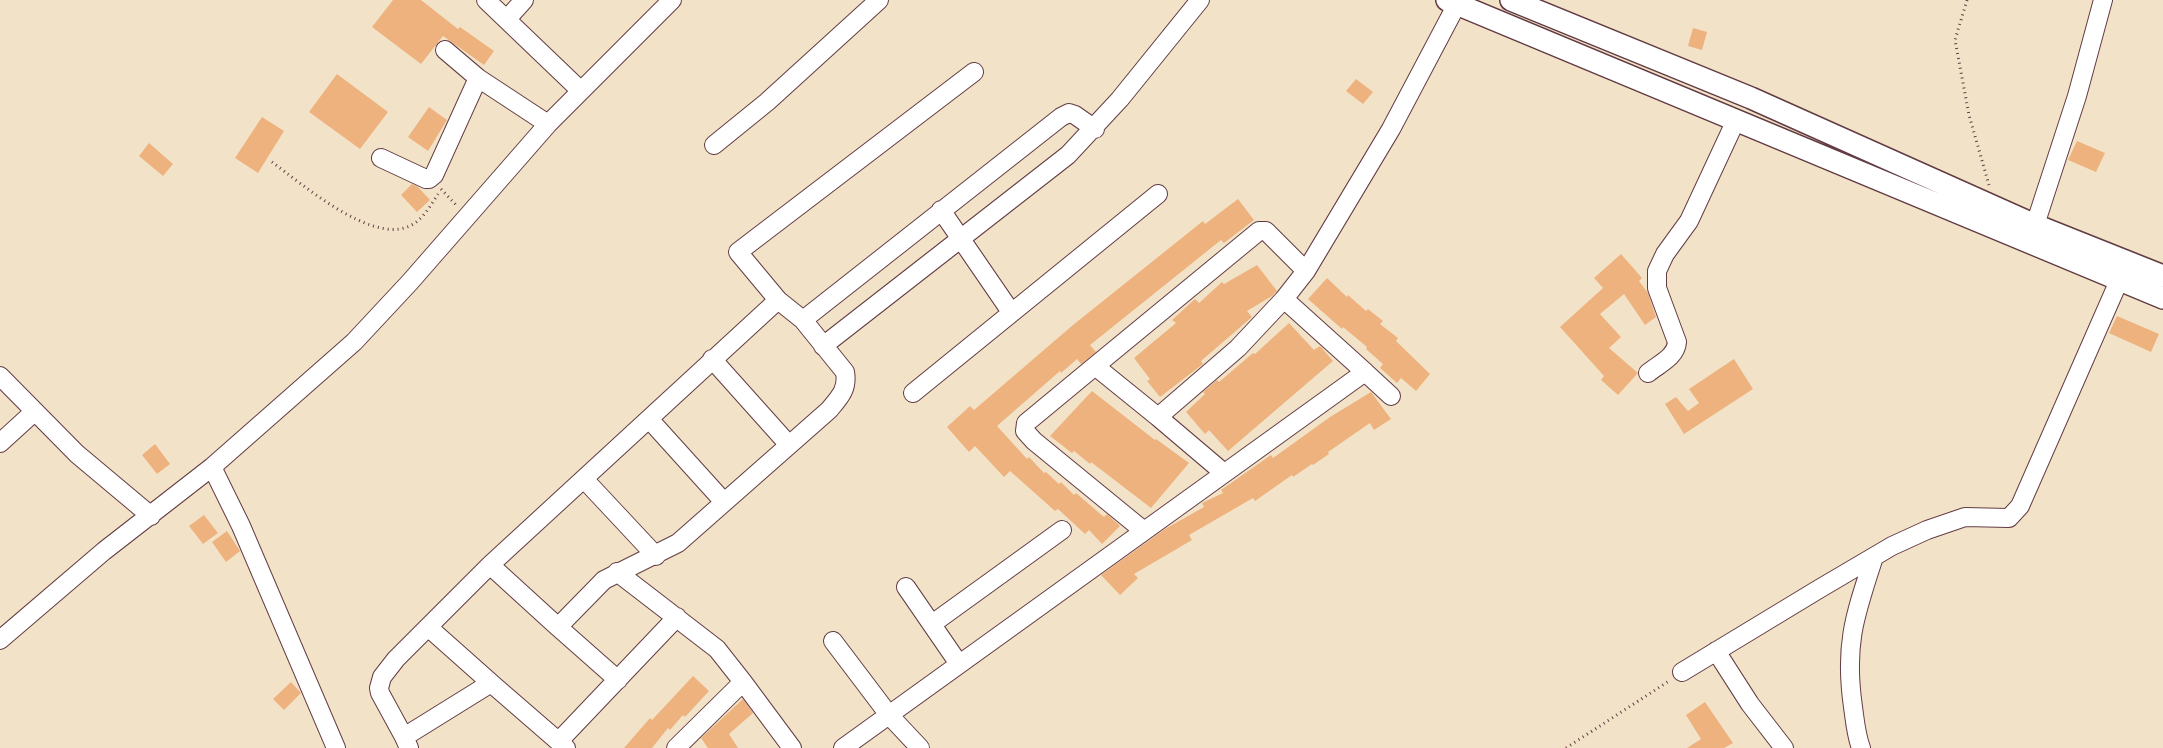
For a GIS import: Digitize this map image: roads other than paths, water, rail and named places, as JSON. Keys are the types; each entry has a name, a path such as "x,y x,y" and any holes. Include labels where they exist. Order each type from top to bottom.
{"street":[{"path":"486,0 581,90"},
{"path":"507,19 524,0"},
{"path":"0,640 104,552 212,467 354,342 468,218 548,124 672,0"},
{"path":"714,145 780,90 879,0"},
{"path":"824,346 1068,155 1095,129 1200,0"},
{"path":"1511,0 1751,98 2035,224 2124,269 2163,298"},
{"path":"2035,224 2077,96 2103,0"},
{"path":"1158,417 1238,348 1284,299 1306,271 1392,129 1452,2 1736,120 1865,176 2124,269 2163,276"},
{"path":"445,50 478,78 548,124"},
{"path":"558,627 594,589 617,572 656,556 678,544 829,410 844,393 847,382 845,372 803,320 778,300 738,252 974,72"},
{"path":"381,158 435,184 436,171 478,78"},
{"path":"803,320 1060,117 1069,113 1075,115 1095,129"},
{"path":"1648,373 1674,354 1677,342 1657,288 1659,264 1689,221 1736,120"},
{"path":"914,393 1158,194"},
{"path":"942,210 1011,312"},
{"path":"1144,531 1034,441 1025,431 1026,424 1259,231 1266,231 1306,271"},
{"path":"1682,672 1874,557 1927,530 1954,519 1965,517 2002,520 2014,514 2022,501 2124,269"},
{"path":"1284,299 1391,396"},
{"path":"491,683 406,742 379,688 382,677 396,659 490,566 778,300"},
{"path":"712,359 789,445"},
{"path":"1095,366 1224,473"},
{"path":"843,748 1365,372"},
{"path":"0,376 77,454 151,516"},
{"path":"0,444 34,412"},
{"path":"649,418 724,502"},
{"path":"212,467 241,526 336,748"},
{"path":"584,479 656,556"},
{"path":"932,624 1062,530"},
{"path":"1861,748 1850,686 1849,648 1853,622 1874,557"},
{"path":"490,566 618,680"},
{"path":"617,572 717,649 792,748"},
{"path":"906,587 959,664"},
{"path":"428,627 563,745 618,680 677,617"},
{"path":"833,641 889,715 920,748"},
{"path":"1716,652 1750,704 1784,748"},
{"path":"680,747 743,682"}]}
